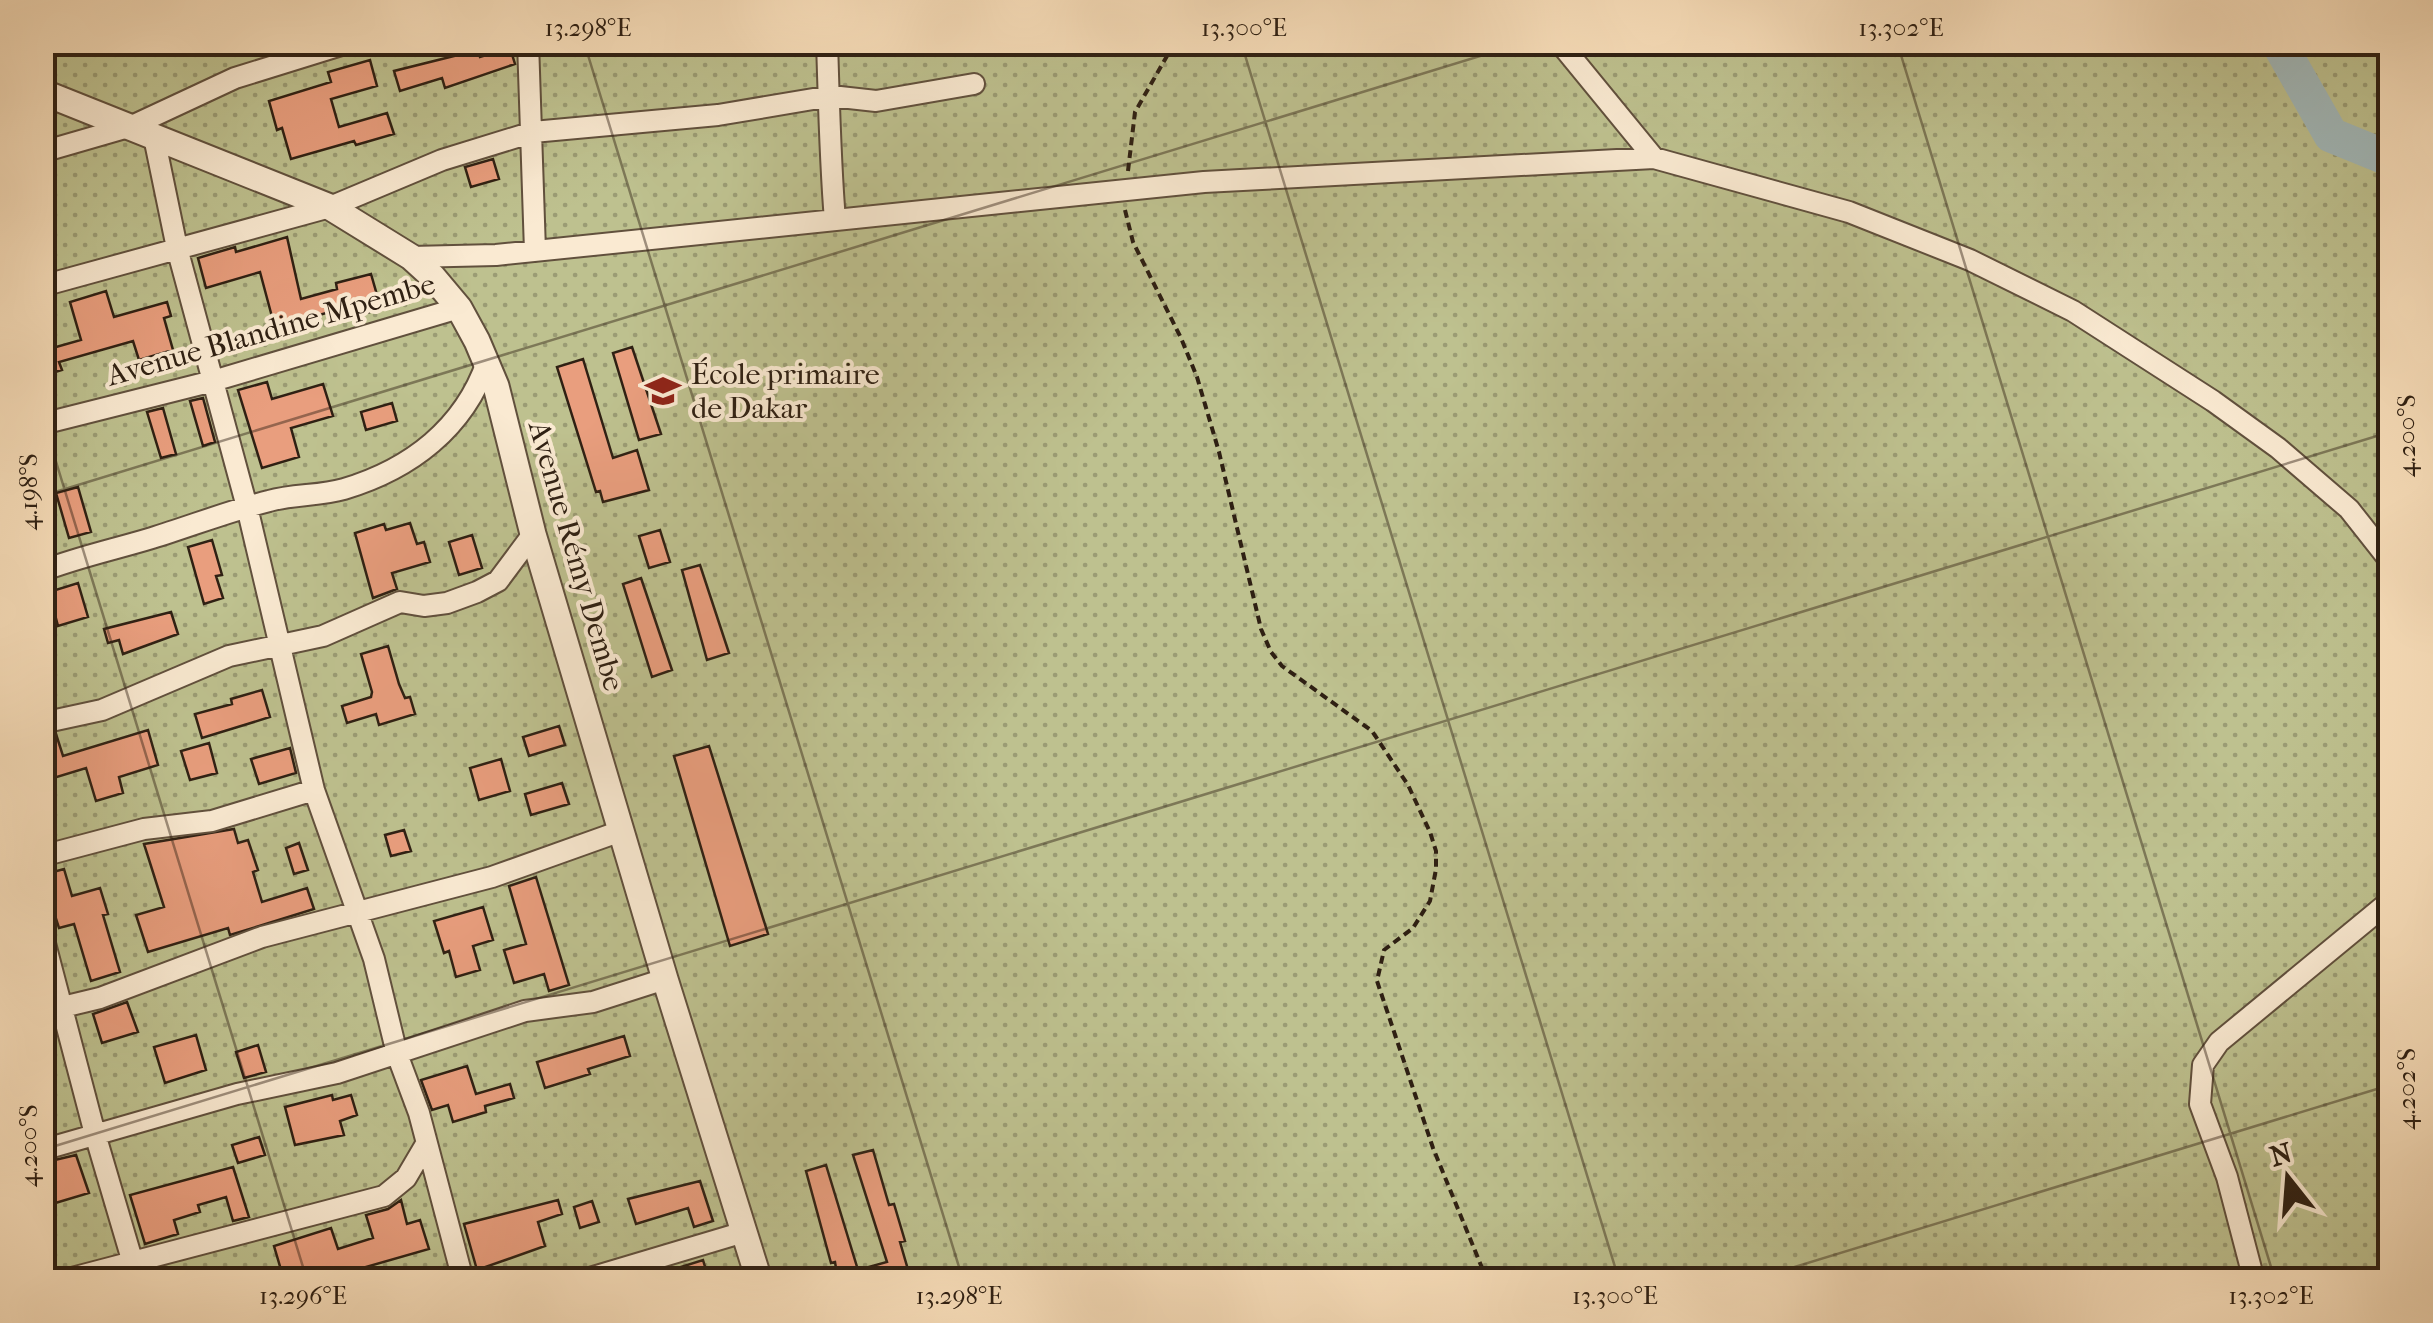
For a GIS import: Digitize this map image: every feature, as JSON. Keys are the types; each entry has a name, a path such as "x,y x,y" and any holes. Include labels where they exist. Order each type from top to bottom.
{"street":[{"path":"43,92 44,42"},
{"path":"42,152 143,132 235,78 352,42"},
{"path":"528,42 536,250"},
{"path":"827,42 835,220"},
{"path":"1559,42 1654,158"},
{"path":"42,286 330,208 442,160 534,132 718,115 831,96 876,100 974,84"},
{"name":"Avenue Rémy Dembe","path":"43,92 330,208 411,257 433,276 458,308 487,362 533,534 759,1280"},
{"path":"143,132 247,507 314,790 358,910 463,1280"},
{"path":"411,257 536,250 1204,182 1654,158 1849,212 1970,260 2072,311 2213,401 2278,448 2349,508 2390,561"},
{"name":"Avenue Blandine Mpembe","path":"42,424 212,381 458,308"},
{"path":"42,571 272,500 344,489 425,450 469,404 487,362"},
{"path":"42,723 102,710 229,656 323,636 400,602 424,606 448,603 492,586 533,534"},
{"path":"42,856 144,830 212,821 314,790"},
{"path":"42,1012 148,982 191,961 262,937 492,877 621,831"},
{"path":"2254,1280 2227,1177 2200,1104 2203,1065 2219,1042 2390,902"},
{"path":"42,932 136,1271"},
{"path":"42,1150 238,1094 336,1074 525,1011 594,1002 665,978"},
{"path":"64,1280 136,1271 384,1196 406,1178 426,1144"},
{"path":"583,1280 744,1232"}],"path":[{"path":"1175,42 1135,112 1131,128 1124,205 1129,231 1181,338 1209,415 1270,652 1282,666 1372,731 1408,785 1430,832 1436,851 1430,901 1413,928 1384,950 1377,981 1433,1148 1488,1280"}],"green space":[{"path":"43,43 2390,43 2390,1280 43,1280"}],"building":[{"path":"510,48 515,64 445,88 442,78 400,91 394,71 478,50 480,57"},
{"path":"370,60 377,86 331,99 339,127 387,113 394,134 291,159 269,101 331,82 328,72"},
{"path":"493,159 499,179 471,187 465,167"},
{"path":"287,237 301,299 337,289 336,283 371,274 381,309 346,319 343,308 275,328 260,272 206,288 198,258"},
{"path":"106,291 114,317 167,302 171,316 164,318 173,350 139,360 133,341 59,362 62,370 42,376 42,351 81,340 70,302"},
{"path":"632,347 661,434 639,440 613,353"},
{"path":"583,359 613,458 637,450 649,490 603,502 600,491 596,492 557,367"},
{"path":"267,382 272,399 323,384 333,416 291,428 299,457 262,468 238,390"},
{"path":"203,398 215,442 203,446 190,401"},
{"path":"392,403 397,421 366,430 361,412"},
{"path":"163,408 176,454 161,458 147,412"},
{"path":"78,487 91,532 69,538 56,493"},
{"path":"410,523 417,544 424,542 430,562 392,573 397,589 373,598 355,533 384,524 386,530"},
{"path":"660,530 670,562 649,568 639,536"},
{"path":"472,535 482,568 459,575 449,542"},
{"path":"212,540 222,575 216,576 223,598 204,604 188,547"},
{"path":"700,565 729,653 707,660 682,570"},
{"path":"641,578 672,670 652,677 623,584"},
{"path":"78,583 88,617 58,626 49,592"},
{"path":"171,612 178,634 123,654 119,640 108,643 104,629"},
{"path":"388,646 399,684 405,698 410,697 415,714 379,725 376,714 347,723 342,706 371,697 361,654"},
{"path":"262,690 270,717 202,738 195,714 232,704 231,699"},
{"path":"559,726 565,745 529,756 523,737"},
{"path":"148,730 158,765 119,777 123,793 96,801 86,768 47,780 42,765 42,736 56,734 63,756"},
{"path":"209,743 217,773 190,780 181,751"},
{"path":"709,746 768,934 730,946 674,756"},
{"path":"290,748 296,773 259,784 251,759"},
{"path":"501,759 510,791 479,800 470,768"},
{"path":"562,783 569,804 531,815 525,794"},
{"path":"234,829 238,843 248,840 258,870 253,872 262,902 307,888 314,909 230,935 228,928 148,952 136,915 164,907 144,844"},
{"path":"404,830 411,851 391,856 385,835"},
{"path":"299,843 308,870 294,874 286,848"},
{"path":"64,869 72,896 100,888 108,914 103,915 120,972 91,981 74,924 59,928 49,897 42,899 42,875"},
{"path":"536,877 569,985 549,991 544,974 514,983 504,950 526,944 509,886"},
{"path":"483,907 493,940 473,946 480,970 456,977 434,921"},
{"path":"127,1002 138,1032 102,1043 93,1014"},
{"path":"196,1035 206,1070 165,1083 154,1047"},
{"path":"624,1036 630,1056 545,1088 537,1062"},
{"path":"258,1045 266,1072 244,1078 236,1052"},
{"path":"467,1066 476,1094 510,1084 514,1098 485,1106 486,1112 453,1122 448,1105 432,1110 421,1080"},
{"path":"332,1095 333,1100 351,1095 357,1115 340,1121 344,1135 295,1145 285,1107"},
{"path":"259,1137 265,1155 238,1163 232,1145"},
{"path":"873,1150 889,1205 894,1204 905,1241 900,1242 911,1280 838,1280 835,1262 831,1263 806,1171 826,1165 858,1270 887,1262 853,1155"},
{"path":"76,1155 89,1193 42,1207 42,1163"},
{"path":"233,1167 249,1217 233,1221 226,1197 198,1205 200,1212 174,1220 178,1234 145,1244 130,1195"},
{"path":"700,1181 713,1221 694,1227 688,1208 636,1224 628,1199"},
{"path":"401,1200 407,1224 420,1220 429,1249 330,1280 284,1280 274,1246 331,1228 338,1249 373,1238 366,1215 388,1209"},
{"path":"558,1200 562,1214 538,1222 545,1246 477,1270 464,1224"},
{"path":"592,1201 599,1222 580,1228 574,1207"},
{"path":"703,1260 709,1280 650,1280 649,1277"}],"waterway":[{"path":"2278,42 2331,135 2390,159"}],"place":[{"name":"École primaire de Dakar","path":"663,391"}]}
